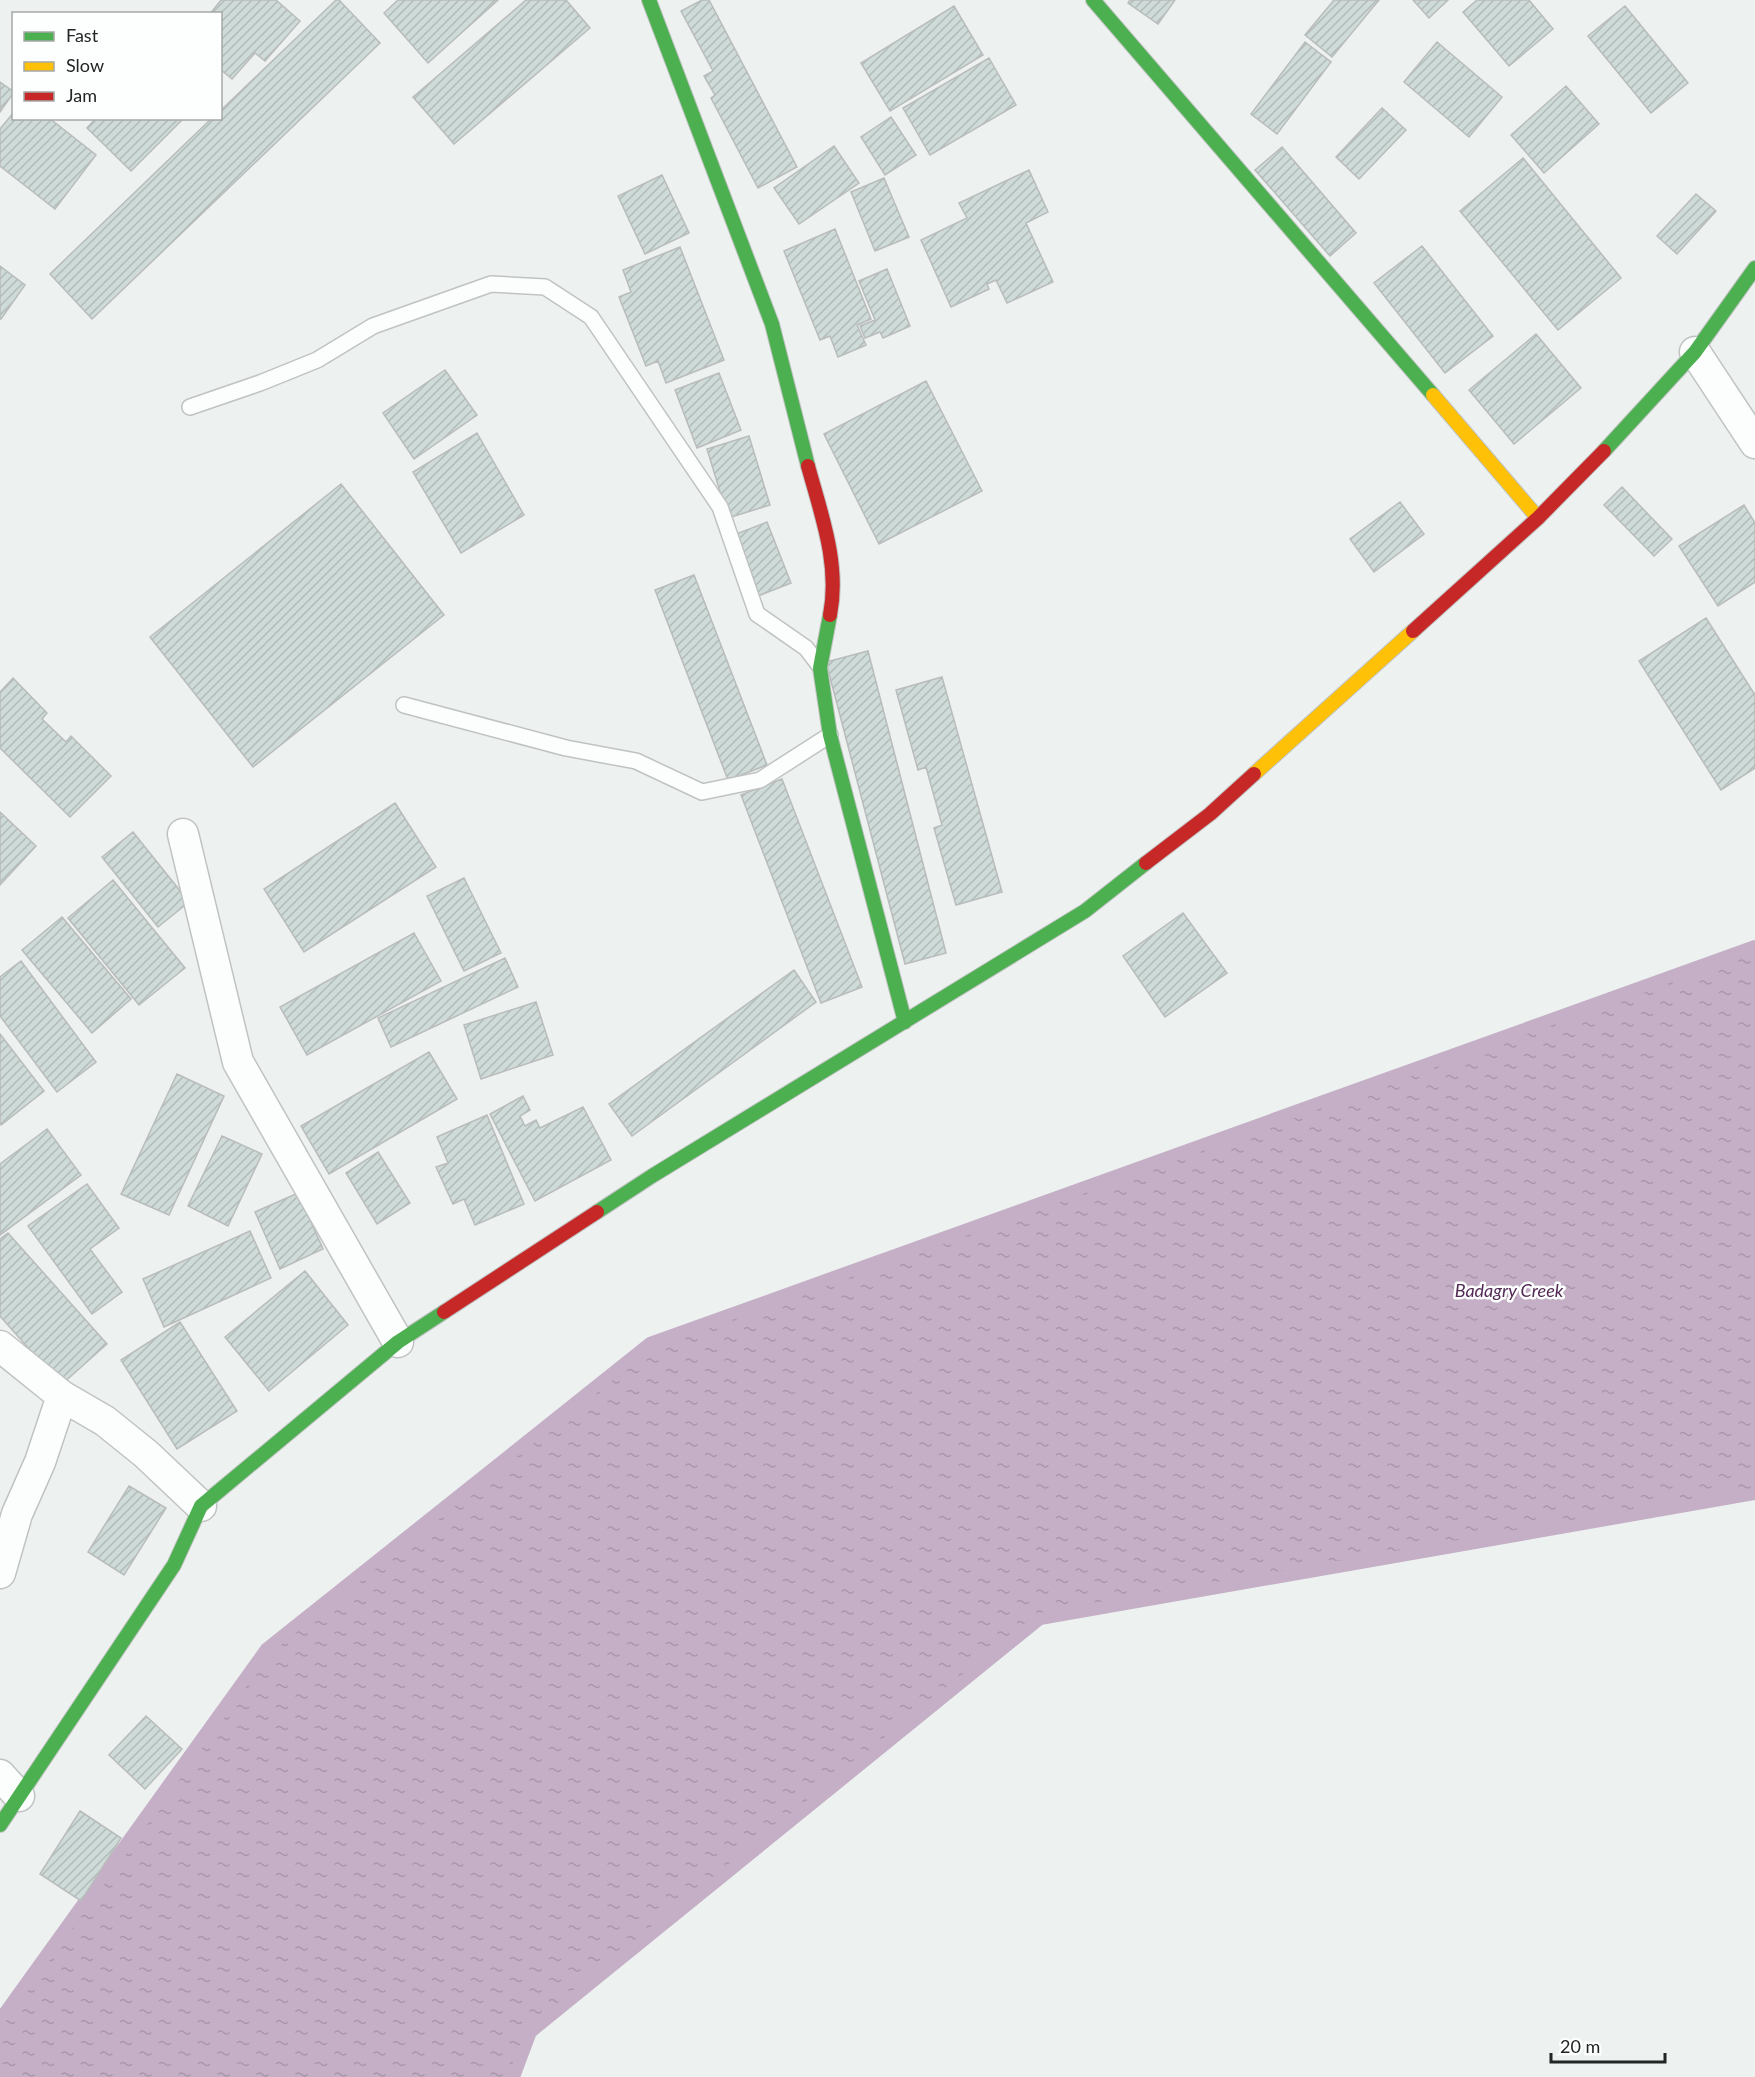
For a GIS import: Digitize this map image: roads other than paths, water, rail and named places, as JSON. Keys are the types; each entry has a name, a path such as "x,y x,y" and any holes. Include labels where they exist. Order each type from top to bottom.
{"street":[{"path":"649,0 772,324 821,513 832,558 832,605 820,668 830,735 905,1022"},
{"path":"1093,0 1538,518"},
{"path":"0,1825 10,1785 174,1565 201,1506 398,1342 651,1176 1085,911 1210,814 1538,518 1621,433 1695,352 1755,268"},
{"path":"1695,352 1755,443"},
{"path":"183,834 238,1062 398,1342"},
{"path":"6,1359 105,1421 146,1454 201,1506"},
{"path":"0,1573 17,1514 40,1462 62,1396"}],"lane":[{"path":"190,407 317,360 373,326 491,284 545,287 591,317 720,507 757,614 806,648 820,668"},
{"path":"404,705 566,748 636,761 702,792 760,780 830,735"}],"water":[{"name":"Badagry Creek","path":"1755,946 1755,1494 1040,1619 531,2032 514,2077 0,2077 0,2019 266,1649 650,1343"}],"waterway":[{"path":"0,2019 266,1649 650,1343 1755,946"},
{"path":"514,2077 531,2032 1040,1619 1755,1494"}]}
